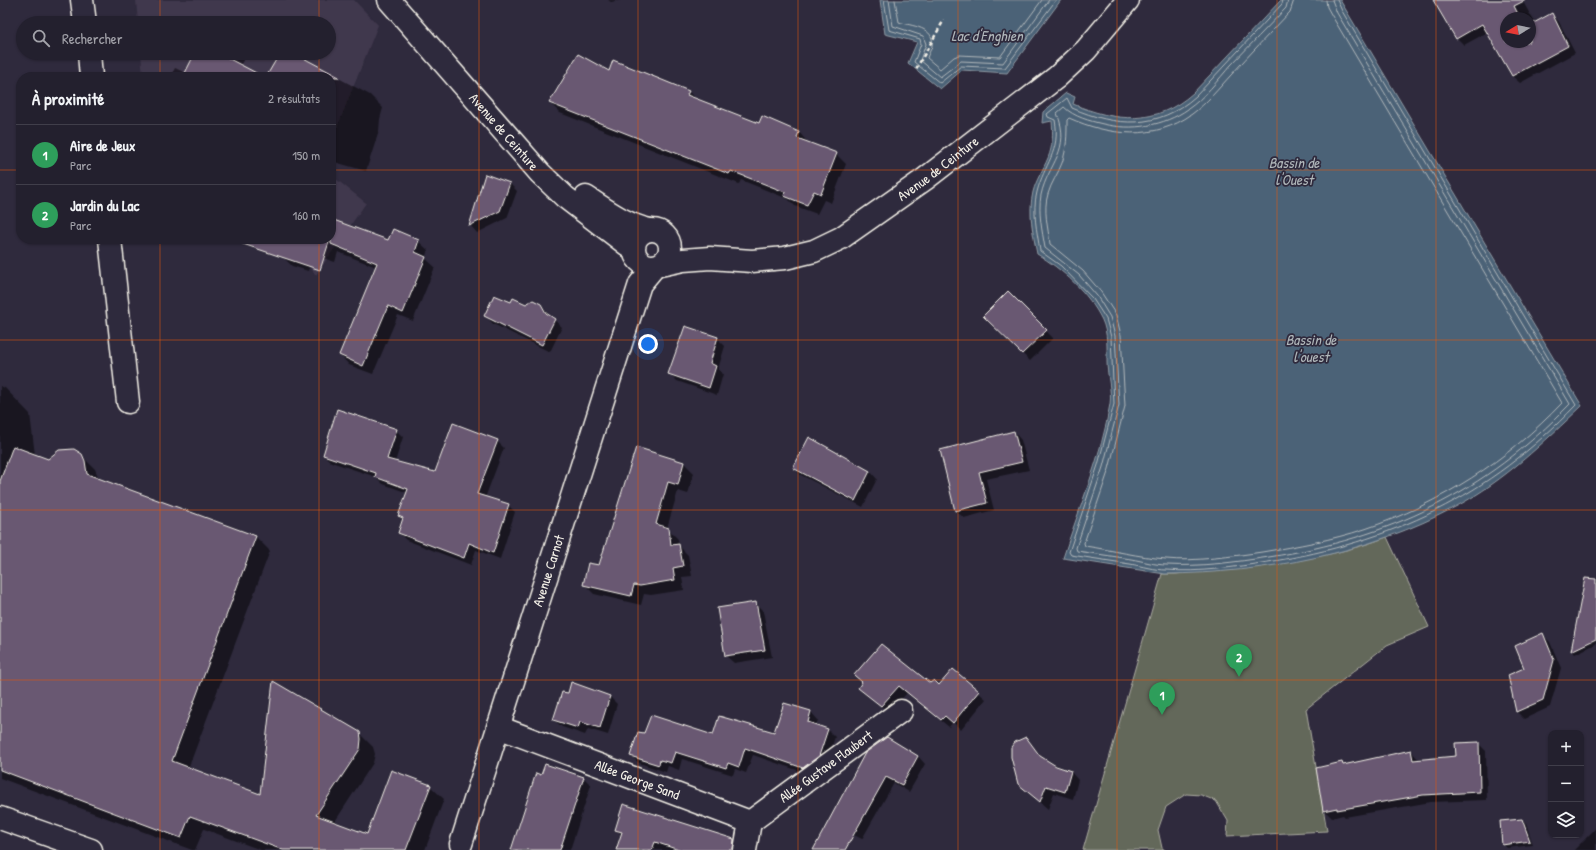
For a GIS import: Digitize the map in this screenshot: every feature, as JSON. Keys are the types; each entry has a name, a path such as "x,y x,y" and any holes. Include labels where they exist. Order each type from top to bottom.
{"street":[{"path":"82,0 84,16"},
{"name":"Avenue de Ceinture","path":"389,0 540,174 565,197 634,251"},
{"name":"Avenue de Ceinture","path":"404,0 528,144 568,183 580,193 636,227 657,232 692,253 710,258"},
{"name":"Avenue de Ceinture","path":"658,266 683,260 710,258 752,261 785,258 814,251 841,238 924,179 1057,77 1086,50 1128,0"},
{"path":"89,60 90,72"},
{"path":"657,232 669,241 670,250 667,259 658,266 642,264 634,251 638,236 657,232"},
{"path":"111,244 128,402"},
{"name":"Avenue Carnot","path":"634,251 637,283 636,298"},
{"name":"Avenue Carnot","path":"462,844 640,284 658,266"},
{"name":"Allée Gustave Flaubert","path":"750,822 901,711"},
{"name":"Allée George Sand","path":"498,728 750,822"},
{"path":"0,818 91,850"},
{"path":"745,850 750,822"}],"path":[{"path":"916,69 944,20"}],"shaded area":[{"path":"136,0 354,0 378,25 336,130 336,72 143,72 142,60 336,60 336,16 137,16"},
{"path":"336,179 366,203 316,275 293,244 336,244"}],"green space":[{"path":"1387,537 1429,627 1387,645 1306,709 1327,831 1227,836 1228,821 1216,801 1201,795 1186,794 1166,807 1158,830 1162,848 1165,850 1083,850 1162,574 1256,566 1310,558 1362,546"}],"water":[{"name":"Lac d'Enghien","path":"880,0 1061,0 1007,73 962,70 940,89 908,63 917,42 885,34"},
{"name":"Bassin de l'Ouest","path":"1281,0 1340,0 1582,406 1523,460 1491,485 1474,496 1423,523 1388,537 1352,548 1315,558 1278,565 1203,573 1165,574 1063,558 1102,443 1110,404 1110,394 1106,335 1102,320 1090,300 1074,282 1037,254 1031,208 1033,192 1050,153 1052,144 1052,121 1042,123 1043,112 1066,93 1075,97 1073,104 1105,115 1135,118 1150,116 1165,111 1179,104 1193,93"}],"building":[{"path":"1433,0 1526,0 1514,6 1517,12 1500,12 1500,48 1536,48 1536,22 1552,13 1568,46 1512,76 1482,24 1456,39"},
{"path":"578,54 609,71 613,60 689,91 687,95 759,123 762,116 799,132 797,138 837,153 821,194 814,191 807,205 784,196 785,192 731,171 729,174 549,103"},
{"path":"192,60 231,60 254,72 186,72"},
{"path":"276,60 307,60 330,72 269,72"},
{"path":"485,174 510,183 500,211 469,226"},
{"path":"336,221 388,240 393,229 419,240 415,252 426,257 403,313 388,306 363,366 339,355 377,263 331,244 336,244"},
{"path":"243,244 328,244 320,270"},
{"path":"1008,291 1047,330 1022,354 983,316"},
{"path":"494,295 511,302 513,298 526,304 533,300 541,304 546,313 555,319 542,345 484,316"},
{"path":"685,326 718,337 710,363 716,366 709,388 668,374"},
{"path":"337,409 397,429 387,459 435,472 453,423 498,440 477,494 509,504 493,553 469,543 464,558 398,533 403,518 398,516 408,489 375,477 376,473 323,455"},
{"path":"1014,431 1022,462 979,472 987,503 955,511 940,450"},
{"path":"809,437 870,471 855,501 793,468"},
{"path":"13,446 48,459 59,450 74,449 82,454 85,461 87,474 256,536 172,761 260,794 273,681 360,732 360,749 316,815 367,834 391,770 431,785 406,850 283,850 190,816 181,838 0,770 0,481"},
{"path":"636,447 684,462 678,485 668,482 656,524 669,528 671,545 679,544 683,566 673,568 675,580 640,586 634,585 631,596 583,585 588,563 599,565"},
{"path":"1585,578 1596,579 1596,639 1571,651"},
{"path":"756,602 765,650 725,656 717,608"},
{"path":"1543,633 1554,660 1543,700 1516,712 1508,675 1524,668 1515,646"},
{"path":"881,644 930,683 934,680 939,685 953,669 979,691 953,723 945,716 941,720 899,686 881,706 858,688 862,682 854,675"},
{"path":"571,682 610,696 600,728 580,722 578,728 553,720 562,692 568,693"},
{"path":"784,703 811,711 808,722 828,729 819,756 803,768 745,748 739,767 728,763 726,768 675,752 671,763 660,760 659,765 630,756 638,732 644,733 651,715 713,735 719,716 774,732"},
{"path":"887,737 918,756 902,785 886,777 845,850 813,850 865,753"},
{"path":"1026,737 1040,756 1056,766 1071,771 1065,792 1046,786 1040,802 1018,784 1011,757 1011,747 1015,742"},
{"path":"1479,742 1480,792 1423,795 1337,810 1337,808 1323,811 1316,768 1342,762 1343,765 1411,750 1413,760 1456,756 1455,743"},
{"path":"545,764 584,777 560,850 511,850 536,773 541,775"},
{"path":"623,804 734,839 733,850 679,850 655,842 652,850 616,850 622,832 615,830"},
{"path":"1522,819 1530,841 1502,845 1500,821"}],"place":[{"name":"Jardin du Lac","path":"1239,677"},
{"name":"Aire de Jeux","path":"1162,715"}],"water label":[{"name":"Bassin de l'ouest","path":"1311,348"}]}
